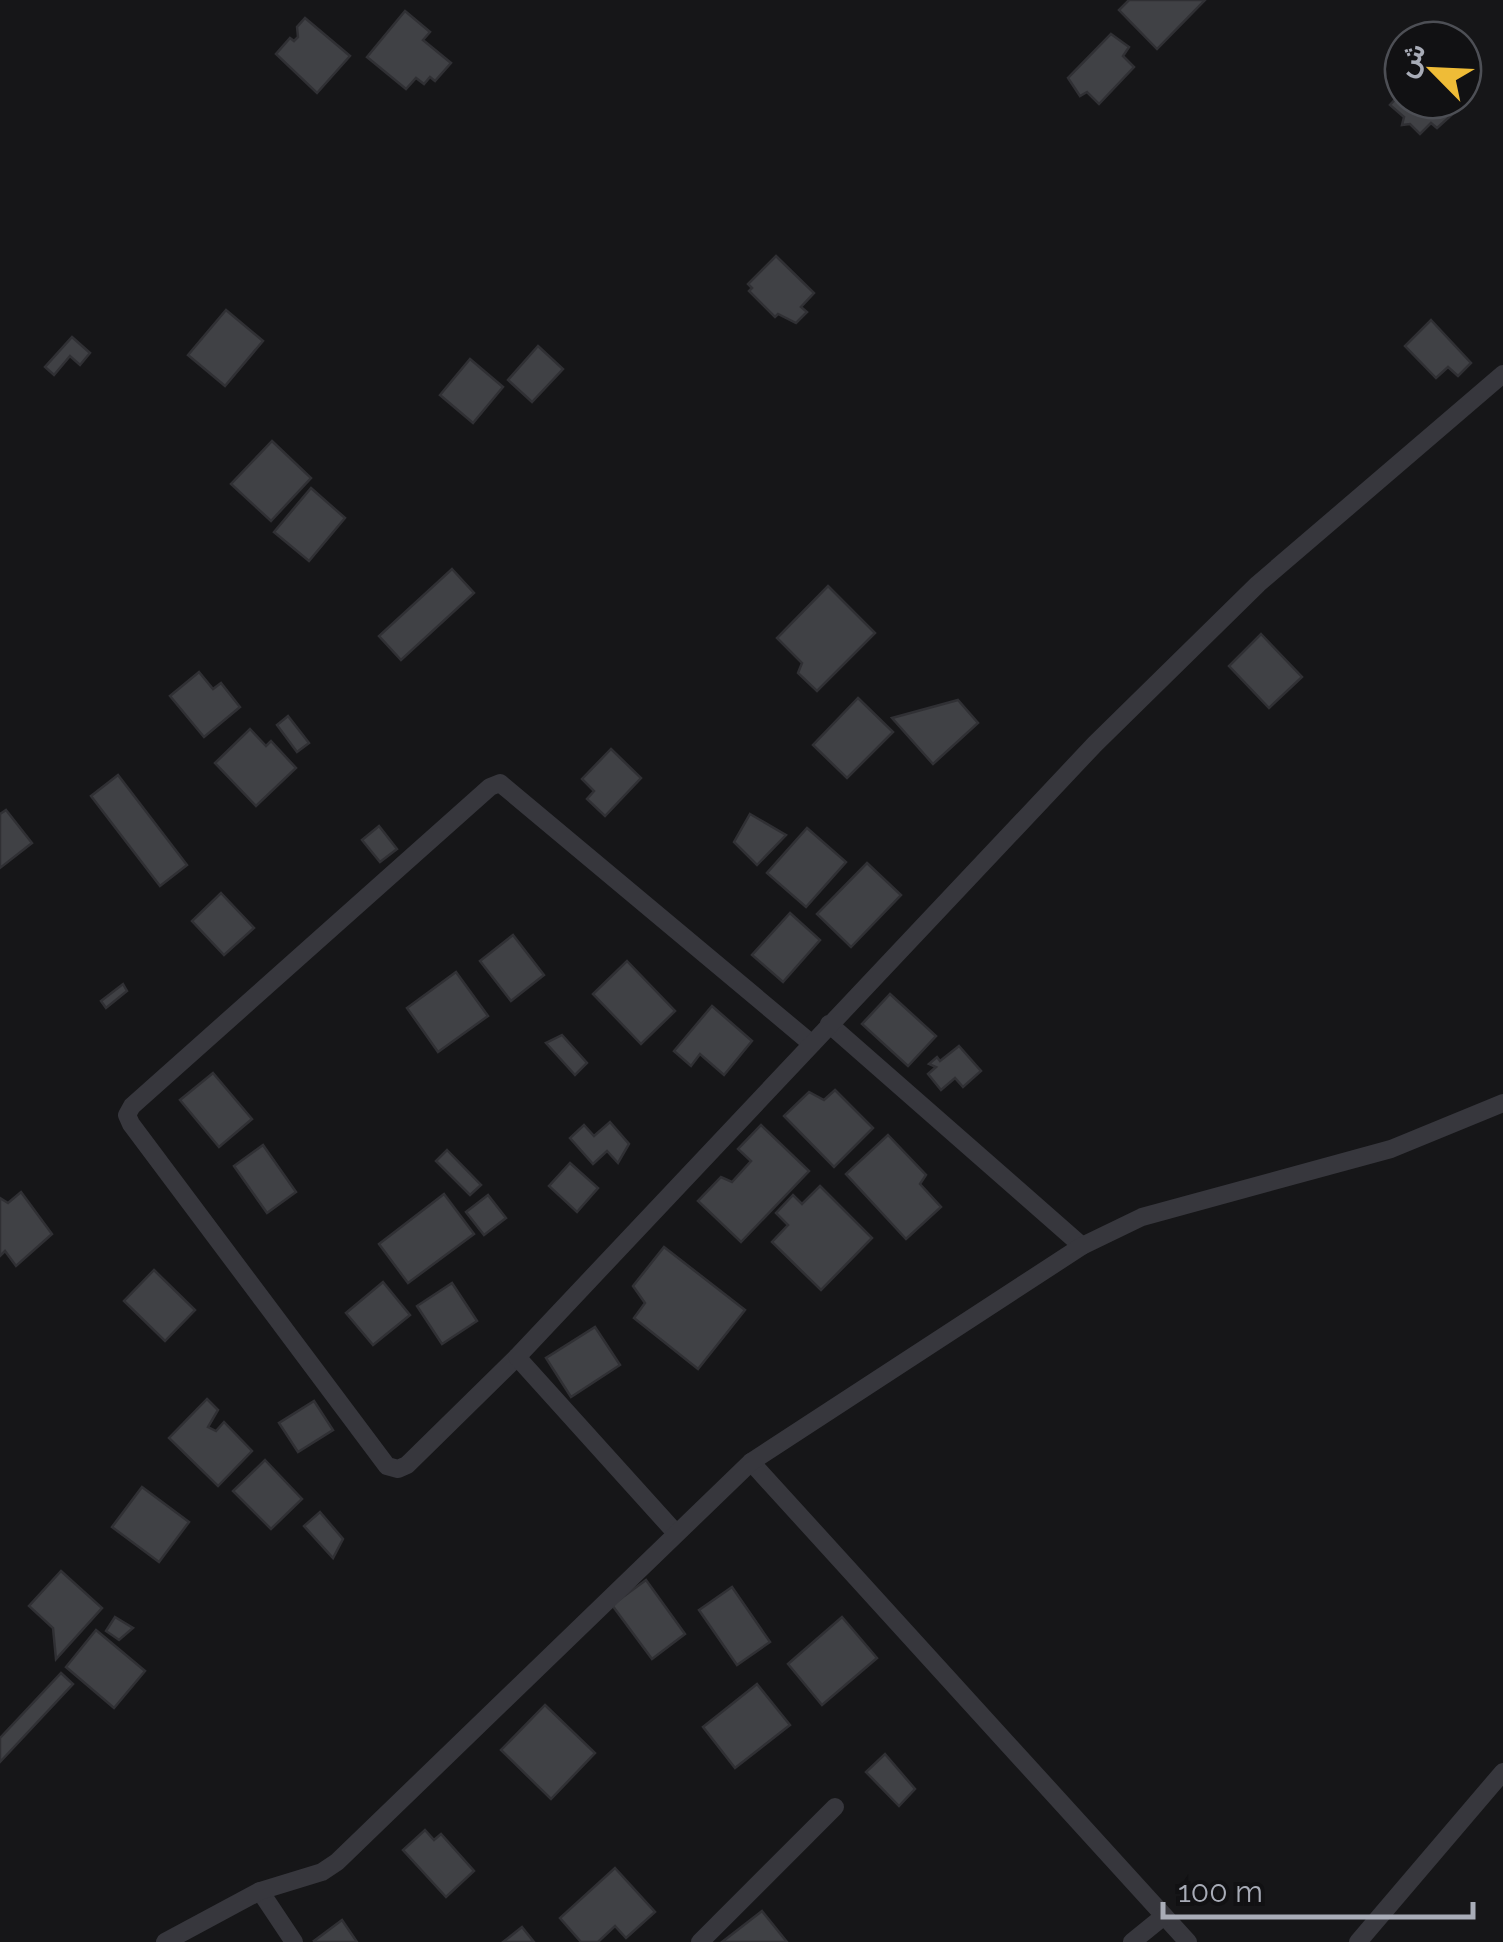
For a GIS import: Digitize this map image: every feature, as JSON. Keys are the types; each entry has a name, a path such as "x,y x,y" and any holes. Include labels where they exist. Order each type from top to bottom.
{"street":[{"path":"812,1044 500,784 490,787 132,1106 127,1115 388,1466 398,1469 407,1465 517,1357 1095,744 1244,597 1503,374"},
{"path":"829,1024 1082,1246"},
{"path":"165,1942 260,1891 322,1872 337,1862 751,1462 1082,1246 1142,1217 1391,1149 1503,1104"},
{"path":"517,1357 675,1532"},
{"path":"751,1462 1188,1942"},
{"path":"1358,1942 1503,1772"},
{"path":"700,1942 835,1807"},
{"path":"260,1891 294,1942"},
{"path":"1132,1942 1164,1916"}],"building":[{"path":"1129,0 1205,0 1157,49 1119,10"},
{"path":"405,11 430,32 423,40 451,63 435,81 430,77 424,84 416,78 406,89 367,57"},
{"path":"305,18 350,56 317,93 276,54 290,38 294,41 298,37 297,27"},
{"path":"1111,34 1129,47 1123,56 1134,67 1099,104 1087,92 1080,96 1068,78"},
{"path":"1403,120 1446,120 1437,128 1431,123 1420,134 1410,124 1402,125"},
{"path":"776,256 814,293 801,307 807,312 796,323 778,314 775,317 749,291 752,288 748,284"},
{"path":"226,310 263,341 225,386 188,355"},
{"path":"1431,320 1471,363 1458,376 1448,367 1436,378 1405,346"},
{"path":"72,337 90,353 80,365 70,356 54,375 45,367"},
{"path":"538,346 563,369 532,402 508,380"},
{"path":"470,359 503,387 473,423 440,395"},
{"path":"272,441 311,478 271,521 231,484"},
{"path":"311,488 345,518 309,561 274,532"},
{"path":"452,569 474,593 401,660 379,636"},
{"path":"828,586 875,633 817,691 798,673 802,663 777,638"},
{"path":"1261,634 1302,677 1269,708 1229,666"},
{"path":"199,672 213,689 221,683 240,707 204,737 170,696"},
{"path":"858,698 893,732 847,778 813,745"},
{"path":"958,700 978,723 933,764 892,718"},
{"path":"288,716 309,743 297,752 277,725"},
{"path":"250,729 266,746 271,741 296,768 256,806 215,763"},
{"path":"611,749 641,778 605,816 587,799 594,791 582,779"},
{"path":"118,775 187,865 160,886 91,796"},
{"path":"6,810 32,843 0,868 0,814"},
{"path":"750,814 786,835 757,865 734,842"},
{"path":"379,826 397,849 380,862 362,840"},
{"path":"807,828 846,862 806,907 767,873"},
{"path":"867,863 901,895 851,947 817,914"},
{"path":"221,893 254,928 224,955 192,921"},
{"path":"790,913 820,940 783,982 752,955"},
{"path":"513,935 544,975 511,1001 480,961"},
{"path":"627,961 675,1011 641,1044 593,994"},
{"path":"456,972 488,1016 438,1052 407,1008"},
{"path":"123,984 127,991 106,1008 101,1001"},
{"path":"890,994 936,1036 908,1066 862,1024"},
{"path":"712,1006 752,1041 724,1075 700,1054 691,1066 674,1051"},
{"path":"562,1035 587,1063 575,1075 546,1043"},
{"path":"959,1046 981,1071 963,1087 955,1078 941,1090 928,1074 936,1067 929,1064 937,1057 940,1061"},
{"path":"213,1073 252,1119 219,1147 180,1100"},
{"path":"835,1090 873,1128 834,1167 784,1116 809,1092 824,1100"},
{"path":"610,1122 629,1144 618,1163 607,1151 593,1164 570,1138 584,1125 594,1136"},
{"path":"761,1125 809,1171 741,1242 698,1201 721,1177 732,1182 751,1161 738,1149"},
{"path":"888,1135 926,1175 920,1184 941,1207 906,1239 846,1174"},
{"path":"263,1145 296,1192 267,1213 234,1166"},
{"path":"447,1150 481,1185 470,1195 436,1161"},
{"path":"570,1163 598,1188 577,1212 549,1186"},
{"path":"820,1186 872,1238 821,1290 772,1242 788,1225 776,1213 793,1195 802,1204"},
{"path":"21,1192 52,1234 16,1266 5,1251 0,1256 0,1198 8,1203"},
{"path":"444,1194 474,1234 408,1283 379,1244"},
{"path":"488,1195 506,1218 484,1235 466,1212"},
{"path":"664,1247 745,1310 698,1369 634,1318 645,1303 633,1286"},
{"path":"154,1270 195,1310 165,1341 124,1301"},
{"path":"383,1282 410,1315 373,1345 346,1313"},
{"path":"452,1283 477,1321 442,1344 417,1306"},
{"path":"595,1327 620,1365 571,1397 546,1358"},
{"path":"207,1399 218,1410 208,1427 216,1431 224,1422 252,1451 218,1486 169,1438"},
{"path":"314,1401 333,1430 298,1452 279,1423"},
{"path":"265,1460 302,1499 271,1529 233,1491"},
{"path":"142,1487 189,1522 159,1562 112,1527"},
{"path":"320,1512 343,1539 333,1558 304,1526"},
{"path":"61,1571 102,1608 56,1659 53,1628 29,1606"},
{"path":"646,1580 685,1634 652,1659 612,1605"},
{"path":"732,1587 770,1642 737,1665 699,1610"},
{"path":"115,1617 133,1628 119,1640 106,1631"},
{"path":"842,1617 877,1658 822,1705 788,1664"},
{"path":"96,1630 145,1671 114,1708 66,1667"},
{"path":"61,1673 73,1684 0,1762 0,1738"},
{"path":"757,1684 790,1725 735,1768 703,1727"},
{"path":"545,1705 595,1753 551,1799 501,1750"},
{"path":"885,1754 915,1789 899,1806 866,1772"},
{"path":"425,1830 434,1840 441,1834 474,1871 446,1897 403,1850"},
{"path":"615,1868 655,1912 626,1938 615,1926 598,1942 581,1942 560,1918"},
{"path":"762,1911 787,1942 722,1942"},
{"path":"342,1920 357,1942 314,1941"},
{"path":"522,1927 534,1942 503,1942"}]}
